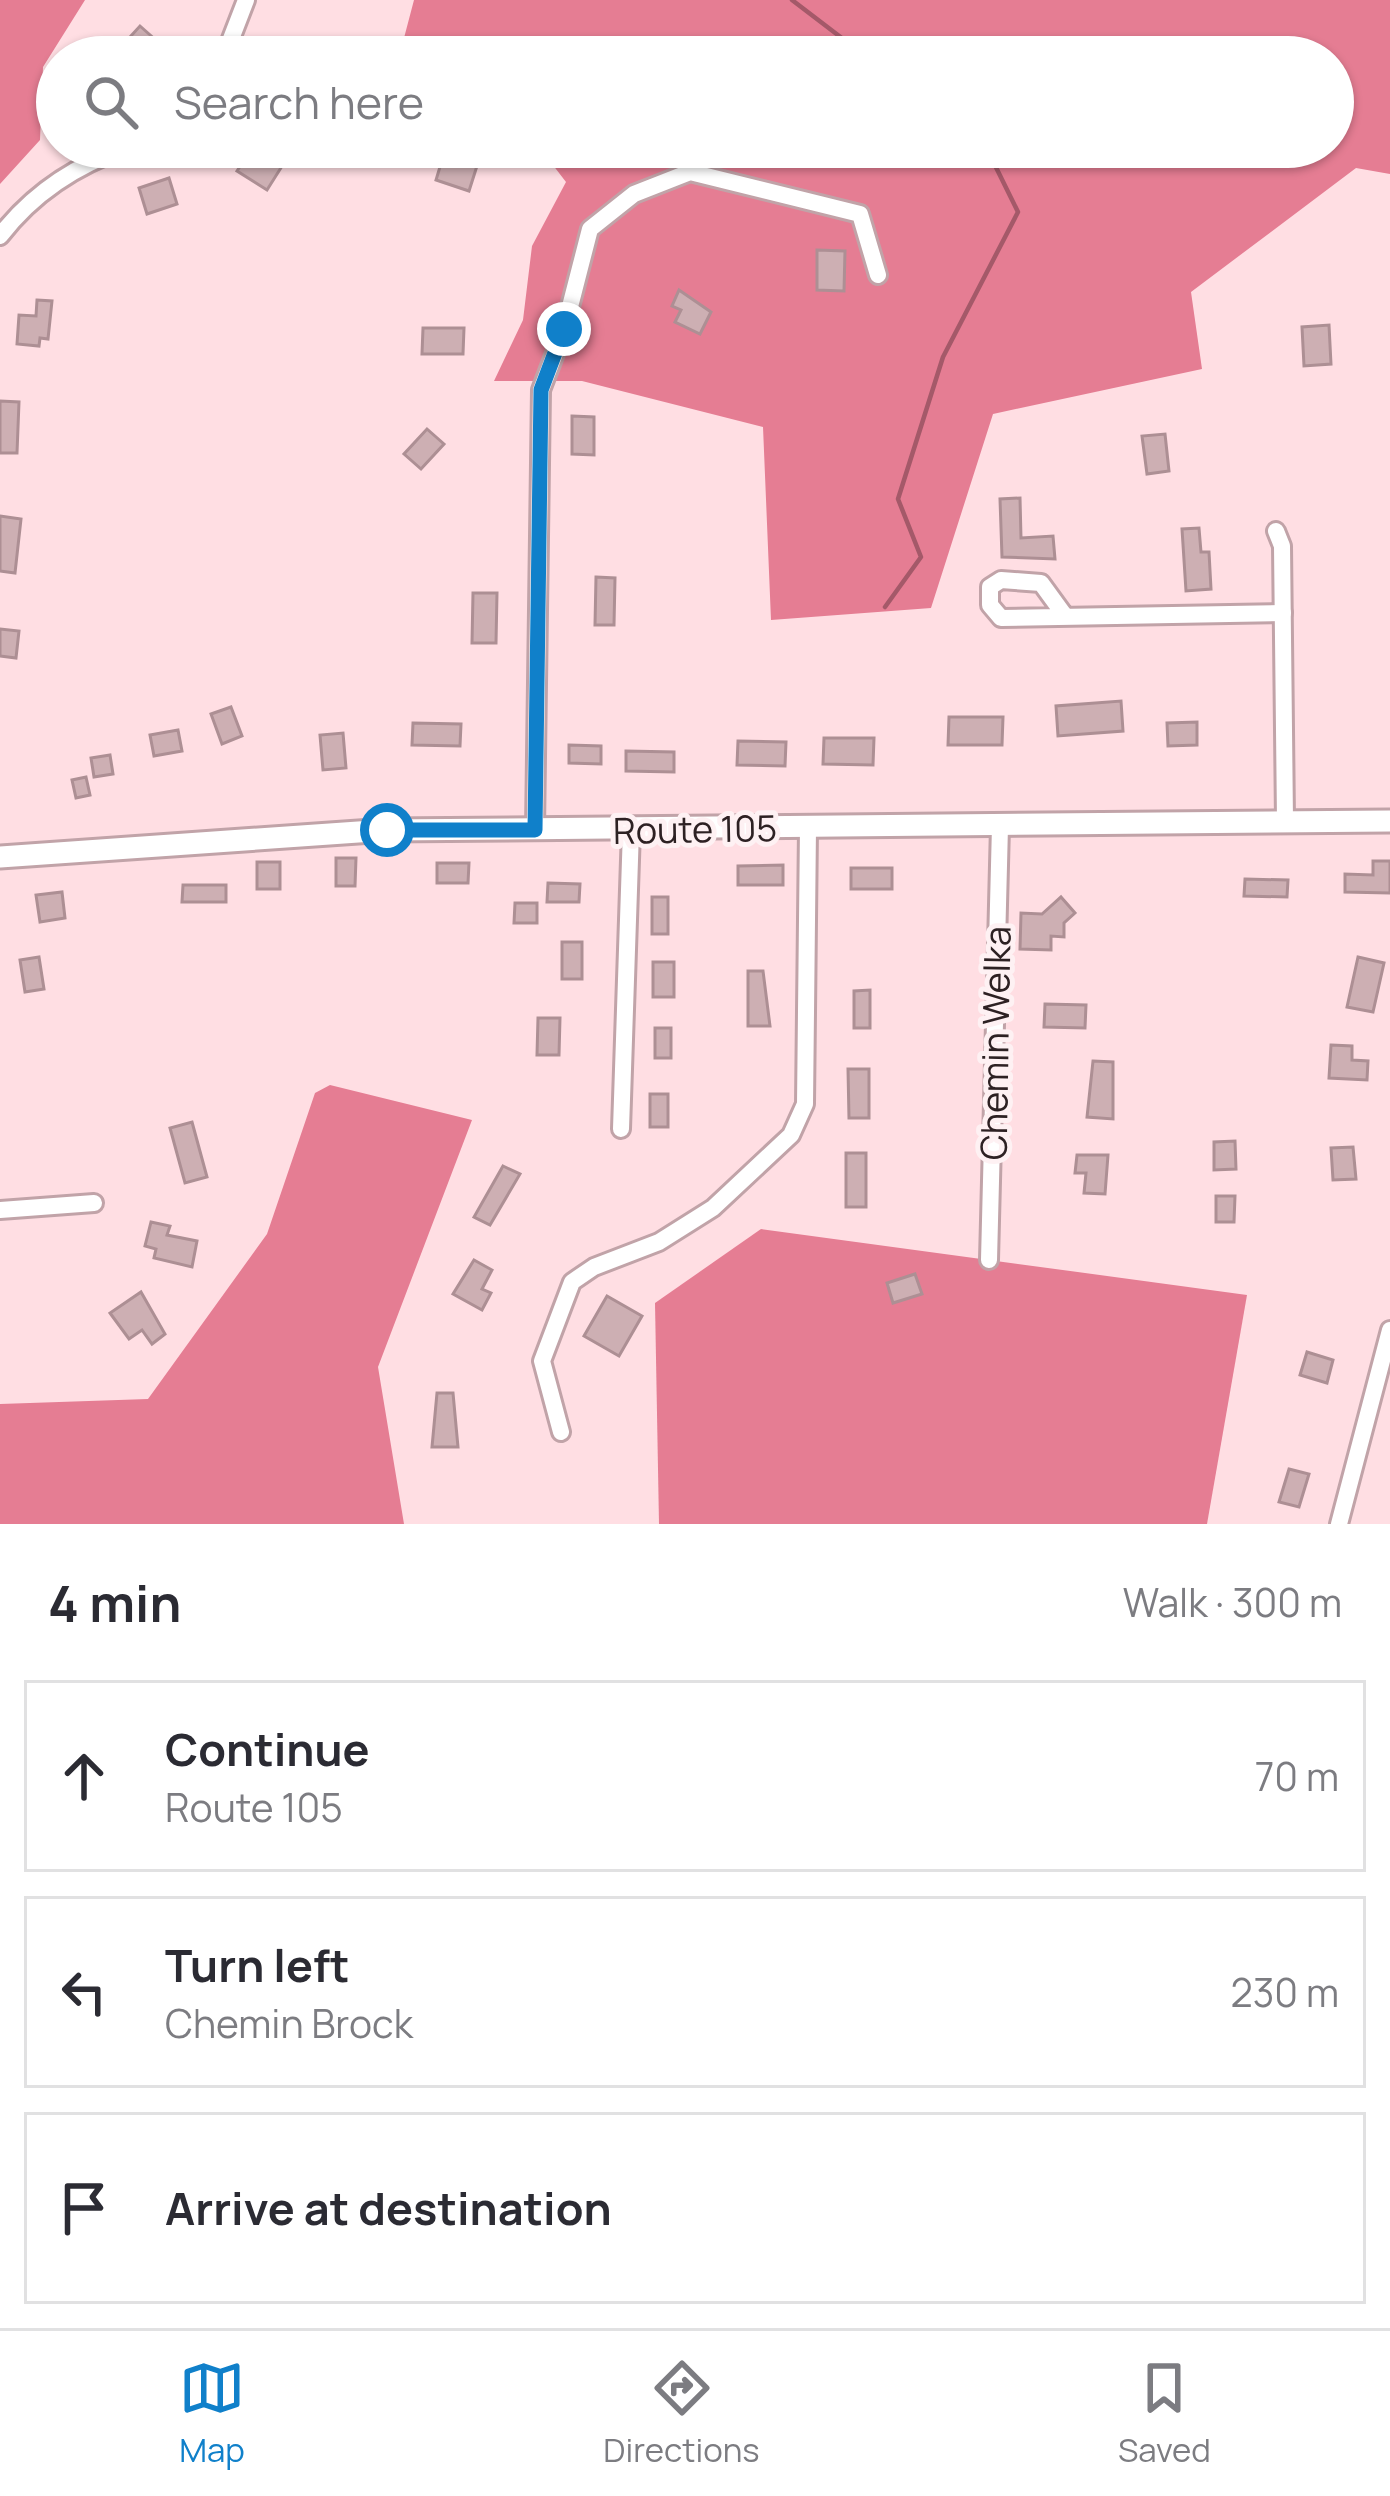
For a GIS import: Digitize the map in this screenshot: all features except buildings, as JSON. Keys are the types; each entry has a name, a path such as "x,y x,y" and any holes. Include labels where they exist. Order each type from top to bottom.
{"main road":[{"name":"Route 105","path":"0,857 387,830 1390,821"}],"street":[{"path":"232,36 246,0"},
{"path":"0,236 42,192 79,168"},
{"path":"535,830 541,390 564,329 590,229 634,194 690,172 715,174 860,214 878,275"},
{"path":"1276,531 1282,546 1286,821"},
{"path":"1065,616 1283,613"},
{"name":"Chemin Welka","path":"989,1260 1000,826"},
{"path":"561,1432 542,1361 572,1282 594,1267 659,1241 713,1208 791,1135 805,1104 808,828"},
{"path":"621,1129 631,830"},
{"path":"0,1210 94,1203"},
{"path":"1339,1524 1390,1330"}],"shaded area":[{"path":"0,0 85,0 62,36 36,36 36,144 0,184"},
{"path":"414,0 1390,0 1390,174 1356,168 1191,292 1202,369 993,414 931,608 771,620 763,427 582,381 494,381 523,320 532,246 566,182 555,168 1354,168 1354,36 405,36"},
{"path":"330,1085 472,1120 378,1367 404,1524 0,1524 0,1404 148,1399 267,1234 315,1093"},
{"path":"761,1229 1247,1295 1207,1524 659,1524 655,1303"}],"waterway":[{"path":"792,0 839,36"},
{"path":"885,607 921,557 898,499 943,357 1018,212 996,168"}],"route":[{"path":"387,830 535,830 541,390 564,329"}]}
